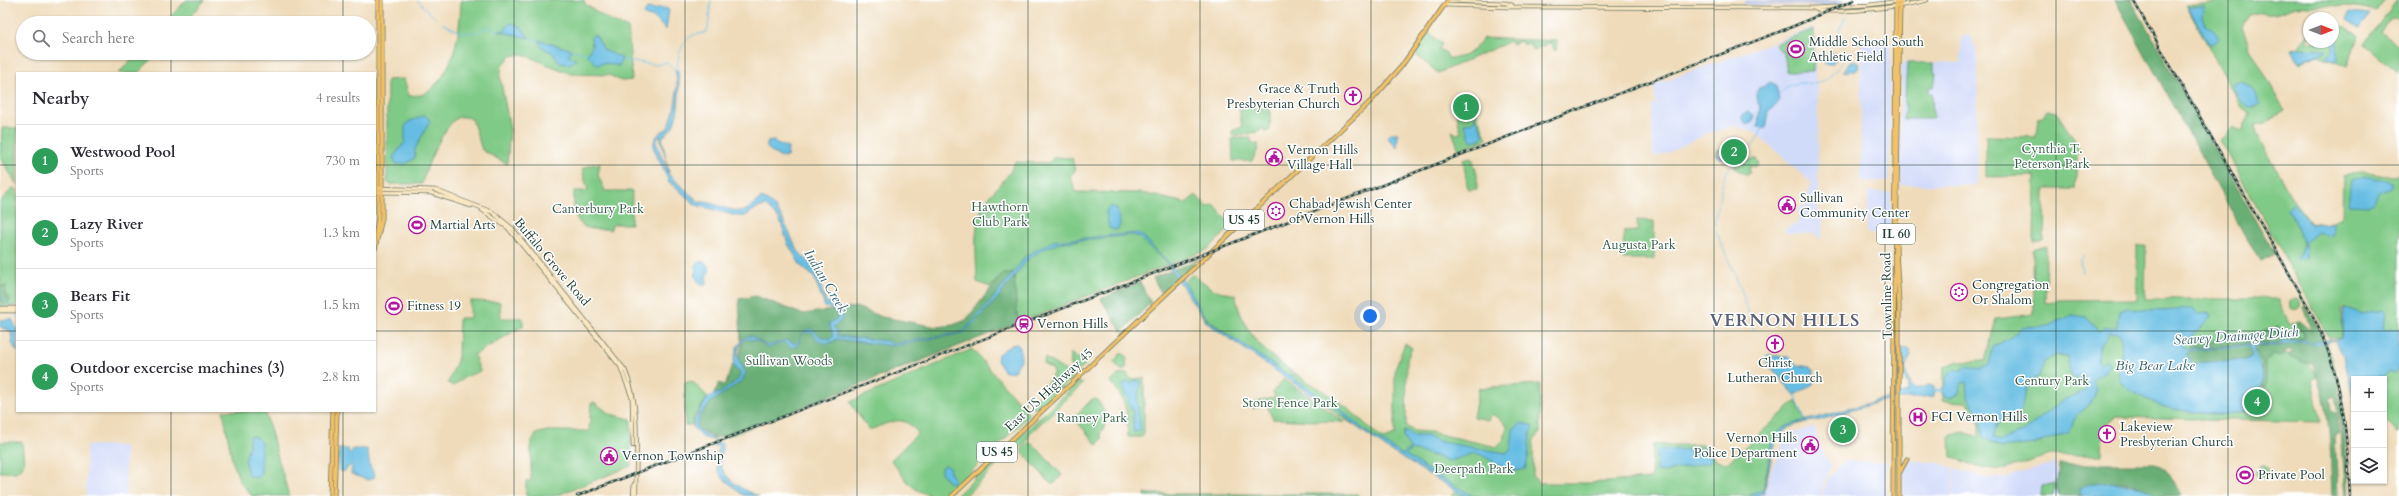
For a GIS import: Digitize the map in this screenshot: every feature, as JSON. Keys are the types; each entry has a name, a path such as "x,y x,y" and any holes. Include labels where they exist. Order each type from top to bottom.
{"main road":[{"path":"378,0 380,116"},
{"path":"376,233 378,226 382,0"},
{"path":"1813,8 1907,0"},
{"path":"1447,2 1506,3 1512,5 1813,8 1856,10 1898,7 1927,0"},
{"name":"Townline Road","path":"1898,1 1896,243 1899,496"},
{"name":"East US Highway 45","path":"952,496 1372,100 1401,67 1447,2"},
{"name":"Townline Road","path":"1893,496 1898,7"},
{"name":"Buffalo Grove Road","path":"378,190 431,189 499,216 514,229 620,361 631,390 635,409 635,496"},
{"path":"376,246 382,226 378,190"},
{"path":"0,309 16,310"},
{"path":"330,496 333,412"},
{"path":"334,496 337,412"},
{"path":"1899,473 1907,459"}],"shaded area":[{"path":"1744,0 1845,0 1838,6 1744,5"},
{"path":"1815,27 1815,73 1818,88 1818,212 1823,216 1822,237 1817,238 1816,234 1785,233 1785,229 1792,225 1798,224 1798,207 1804,207 1811,183 1754,131 1734,126 1706,134 1665,154 1653,157 1652,105 1656,105 1654,85"},
{"path":"1971,35 1976,49 1978,72 1976,185 1901,185 1899,171 1901,66 1905,62 1961,63 1961,37"},
{"path":"1861,42 1891,43 1889,182 1861,181"},
{"path":"1868,192 1891,193 1891,234 1867,234"},
{"path":"1814,427 1819,444 1831,466 1820,496 1763,496 1773,464 1778,458 1783,442 1791,434"},
{"path":"86,445 125,446 126,496 86,496"},
{"path":"1908,460 1940,463 1953,468 1953,496 1902,496 1903,463"},
{"path":"1847,461 1886,462 1886,496 1821,496 1829,477 1840,464"},
{"path":"2055,463 2061,496 1954,496 1954,468 1986,478 2003,478"}],"green space":[{"path":"186,0 205,0 190,16 171,16"},
{"path":"461,0 584,0 585,4 610,21 628,28 632,80 621,81 609,75 571,74 522,54 511,56 502,66 500,77 510,129 507,164 482,150 472,119 461,117 454,120 439,141 430,159 422,184 389,184 387,182 387,80 404,79 409,96 424,94 434,86 443,76 454,52 459,25"},
{"path":"2115,0 2131,0 2275,254 2261,261 2249,243"},
{"path":"2218,0 2385,0 2376,12 2368,9 2348,6 2326,6 2296,7 2276,14 2256,13 2249,15 2242,27 2250,48 2285,111 2264,123 2255,125 2256,134 2295,204 2310,222 2325,224 2342,217 2343,176 2358,172 2391,176 2399,175 2399,335 2393,335 2357,321 2354,311 2342,308 2342,337 2329,338 2220,140 2233,127 2242,131 2250,113 2240,106 2186,4 2207,4"},
{"path":"2397,0 2399,0 2399,20 2394,17 2390,18 2380,31 2399,46 2399,74 2364,44"},
{"path":"2339,26 2346,27 2359,36 2347,66 2317,55 2299,64 2292,49 2298,48 2303,40 2303,48 2339,48"},
{"name":"Middle School South Athletic Field","path":"1814,29 1813,72 1787,72 1784,54 1774,44"},
{"path":"1428,32 1442,44 1439,49 1446,53 1448,58 1465,56 1476,47 1483,38 1557,41 1557,49 1555,51 1551,42 1533,51 1529,43 1523,45 1521,41 1512,44 1511,41 1438,73 1416,55 1415,51"},
{"path":"131,60 150,60 139,72 120,72"},
{"path":"1907,63 1934,63 1934,73 1936,73 1934,87 1929,87 1929,93 1932,93 1933,117 1930,119 1904,119"},
{"path":"1468,98 1471,99 1487,139 1459,150 1452,131 1457,134 1461,133 1454,103"},
{"path":"1239,108 1270,108 1270,130 1266,132 1262,127 1260,131 1244,135 1232,135 1232,131 1242,127"},
{"name":"Cynthia T. Peterson Park","path":"2047,110 2056,112 2078,145 2075,189 2045,189 2044,240 2034,242 2035,176 1986,177 1986,136 2036,137 2038,118 2043,117"},
{"path":"2,128 16,128 16,183 0,157"},
{"path":"1251,138 1251,141 1257,145 1258,143 1258,149 1252,161 1233,161 1232,139"},
{"path":"1745,153 1749,156 1747,160 1756,159 1759,164 1755,167 1749,165 1751,168 1748,170 1750,171 1749,174 1740,172 1734,165"},
{"name":"Hawthorn Club Park","path":"1054,157 1072,158 1075,171 1070,176 1076,192 1142,193 1186,203 1196,195 1207,207 1214,205 1232,226 1207,250 1020,322 1002,274 990,287 977,282 976,240 978,219 986,201 1006,178 1015,162 1049,163"},
{"path":"1472,157 1477,175 1477,189 1468,190 1463,159"},
{"name":"Canterbury Park","path":"593,164 600,164 598,175 605,191 632,191 631,224 613,224 610,230 594,229 586,227 578,220 574,208 574,191 588,191 582,169"},
{"path":"14,187 16,189 16,306 0,306 0,202"},
{"name":"Augusta Park","path":"1637,220 1654,221 1654,259 1623,259 1624,232 1638,231"},
{"name":"Century Park","path":"2046,246 2045,303 2055,302 2057,300 2137,299 2137,246 2146,246 2145,299 2278,299 2289,324 2295,322 2304,337 2275,341 2274,352 2300,358 2314,371 2317,377 2312,381 2321,422 2115,417 2103,428 2102,455 2050,455 2005,469 1981,468 1951,457 1950,436 1963,432 1979,437 1979,421 1967,402 1943,401 1944,367 1958,362 1985,361 1996,319 2034,314 2033,250"},
{"path":"1199,259 1162,294 1153,278"},
{"name":"Sullivan Woods","path":"1014,272 1017,315 1020,322 734,434 715,438 694,426 696,419 711,400 719,383 724,385 733,364 737,364 743,341 741,340 739,299 756,296 802,314 856,307 882,317 937,327 953,325 966,320 1002,274"},
{"name":"Deerpath Park","path":"1194,275 1212,289 1235,295 1241,316 1262,348 1291,371 1341,403 1383,439 1395,435 1395,369 1405,343 1412,348 1407,359 1406,426 1414,431 1430,432 1497,447 1504,439 1507,426 1501,419 1491,414 1488,420 1473,417 1479,388 1540,384 1540,433 1533,441 1533,476 1538,483 1590,483 1651,479 1653,445 1704,445 1716,461 1727,463 1796,401 1806,422 1784,430 1775,441 1764,493 1755,496 1451,496 1459,490 1341,417 1206,318 1199,310 1184,282 1190,276"},
{"path":"1140,282 1151,303 1122,332 1101,299"},
{"path":"0,286 6,286 5,294 10,300 9,303 4,303 0,300"},
{"path":"2295,298 2299,300 2301,304 2299,308 2295,310 2291,308 2289,304 2291,300"},
{"path":"470,301 500,302 501,318 523,318 523,326 474,355 480,371 465,377 453,386 448,383 458,358 459,318 470,318"},
{"path":"2305,306 2323,337 2336,375 2343,415 2349,496 2346,496 2341,431 2335,396 2330,398 2332,410 2336,412 2339,433 2335,435 2338,496 2332,496 2327,412 2319,379 2312,363 2302,363 2290,357 2289,354 2292,351 2290,348 2280,356 2272,354 2266,362 2266,387 2262,386 2263,364 2255,351 2258,348 2268,346 2268,343 2251,343 2267,341 2265,337 2252,338 2251,336 2278,326 2279,331 2287,329 2293,339 2305,337 2296,321 2299,321 2312,332 2303,307"},
{"path":"2246,335 2249,344 2192,348 2191,346 2222,338"},
{"path":"2250,347 2252,356 2246,360 2193,364 2186,355 2189,351"},
{"path":"972,349 1030,415 945,496 926,494 913,487 891,460 918,433 907,423 901,421 890,422 869,430 850,402"},
{"path":"1070,353 1086,364 1079,371 1071,367"},
{"path":"1121,353 1127,356 1126,369 1122,371 1114,362"},
{"path":"1045,358 1072,375 1073,378 1039,408 1035,409 1031,406 1053,374 1053,369 1043,364"},
{"path":"2399,366 2399,434 2387,421 2387,376 2374,376"},
{"path":"1127,373 1130,379 1144,378 1144,434 1142,437 1128,437 1126,408 1121,396 1111,382 1118,375"},
{"name":"Stone Fence Park","path":"1284,379 1344,422 1273,419 1266,404 1253,409 1251,404 1275,397 1273,392"},
{"path":"692,381 708,397 694,417 692,425 685,425 685,383"},
{"path":"1078,382 1083,384 1029,434 1028,440 1019,449 1014,449 965,496 956,496"},
{"name":"Ranney Park","path":"1092,399 1096,399 1100,404 1106,418 1104,429 1100,433 1102,439 1097,445 1074,418"},
{"path":"594,402 610,414 631,419 631,466 555,496 526,496 526,481 531,481 531,443 536,434 547,431 589,431 591,404"},
{"path":"223,412 265,412 289,496 252,496 240,482 232,460"},
{"path":"0,442 22,442 24,463 21,469 16,472 0,472"},
{"path":"1028,443 1032,443 1062,475 1054,484 1051,484 1022,452 1022,449"},
{"path":"2059,464 2155,464 2167,470 2181,496 2156,496 2150,490 2142,486 2113,483 2085,485 2079,494 2082,496 2059,496 2056,489"},
{"path":"2261,466 2265,466 2269,472 2265,478 2261,478 2257,474 2257,470"},
{"path":"2055,484 2053,496 2041,496 2042,485"},
{"path":"1145,494 1358,494 1358,496 1145,496"}],"water":[{"path":"2188,6 2206,7 2202,15 2205,24 2216,32 2218,38 2212,44 2209,44 2207,41"},
{"path":"660,7 669,9 666,30 654,18 644,15 647,8 656,9"},
{"path":"2349,12 2370,14 2360,28 2347,20"},
{"path":"513,23 521,27 529,38 498,31 505,30 509,24"},
{"path":"593,35 597,37 604,50 622,58 619,66 604,63 597,65 587,55 592,46 591,37"},
{"path":"539,40 572,50 569,53 570,56 576,60 570,64 560,63 553,53 542,47"},
{"path":"2333,48 2338,48 2338,62 2326,57 2333,51"},
{"path":"2294,49 2327,51 2298,63 2292,51"},
{"path":"1834,53 1837,57 1832,64 1825,64 1825,59 1828,59 1829,55"},
{"path":"1856,61 1859,63 1858,69 1854,72 1850,70 1849,72 1843,71 1849,63"},
{"path":"675,70 678,70 679,90 677,114 673,126 662,138 666,162 660,135 656,142 669,175 699,202 743,211 759,199 762,198 769,202 780,215 799,252 815,269 826,302 838,305 838,311 843,315 841,321 833,327 837,330 837,336 887,341 892,344 963,332 996,295 1026,256 1053,241 1137,233 1146,239 1180,277 1208,321 1311,390 1323,401 1336,405 1365,431 1403,455 1410,449 1403,437 1404,431 1414,436 1426,436 1442,442 1506,453 1511,449 1513,429 1522,423 1533,426 1525,469 1518,471 1504,468 1487,458 1474,453 1448,462 1435,456 1411,450 1406,455 1432,473 1473,496 1465,496 1387,449 1354,425 1334,406 1324,404 1207,323 1166,262 1139,237 1132,235 1063,242 1053,245 1040,252 1027,260 997,299 964,333 893,346 836,339 833,342 823,343 817,339 813,333 807,332 802,334 798,345 792,348 783,342 769,348 755,340 746,339 739,347 738,351 739,360 746,372 742,381 711,402 700,415 696,426 700,431 722,444 720,462 725,474 741,488 759,496 743,495 723,478 718,471 716,459 719,446 714,446 715,441 702,437 693,428 694,420 710,396 720,393 738,380 741,372 736,370 733,364 737,347 745,337 749,336 755,338 769,345 785,340 795,344 803,332 805,330 812,329 820,336 830,339 833,336 829,323 838,318 833,309 825,307 814,277 801,266 788,244 780,220 766,206 757,208 745,216 737,216 696,205 669,182 653,147 656,137 668,128 671,121 677,92"},
{"path":"1770,82 1776,85 1779,100 1769,112 1766,128 1758,127 1760,106 1756,99 1757,92 1759,88"},
{"path":"2238,82 2248,85 2253,89 2257,95 2259,105 2249,107 2242,102 2232,84"},
{"path":"1746,112 1750,112 1754,118 1750,124 1746,124 1742,120 1742,116"},
{"path":"425,115 430,121 415,149 415,158 405,164 396,164 393,157 405,142 405,127 408,122"},
{"path":"1475,116 1484,135 1481,139 1471,141 1464,123 1474,122"},
{"path":"1391,133 1398,133 1397,148 1387,137"},
{"path":"773,141 788,148 787,157 779,157 767,148 767,142"},
{"path":"1736,143 1743,144 1740,145 1739,150 1731,155 1727,161 1727,158 1722,159 1717,156 1718,149 1727,149","holes":["1734,145 1737,149 1722,157 1718,154 1719,150 1729,150"]},
{"path":"2364,176 2390,181 2392,182 2392,188 2378,193 2373,203 2368,206 2348,205 2351,180"},
{"path":"2292,204 2310,223 2325,224 2333,222 2333,235 2327,236 2319,232 2305,243 2306,259 2297,259 2304,243 2288,209"},
{"path":"1110,206 1117,209 1120,225 1117,230 1109,228 1106,211"},
{"path":"701,261 707,264 710,271 706,276 707,284 705,285 701,284 696,277 696,265"},
{"name":"Big Bear Lake","path":"2129,308 2154,311 2192,309 2197,314 2210,313 2211,317 2183,346 2183,348 2188,349 2279,343 2286,340 2302,341 2302,339 2311,342 2338,339 2342,337 2344,310 2349,309 2362,314 2383,310 2385,313 2383,328 2385,330 2399,328 2399,368 2395,374 2388,372 2383,376 2351,376 2351,389 2344,356 2334,340 2315,345 2305,342 2254,347 2254,352 2263,377 2258,393 2248,409 2238,414 2193,412 2172,409 2161,405 2142,397 2126,387 2120,378 2119,372 2122,345 2121,339 2118,333 2109,332 2106,340 2100,344 2098,361 2100,364 2107,359 2110,365 2106,370 2098,375 2092,383 2096,389 2095,395 2090,403 2076,417 2070,432 2035,444 2001,448 1983,437 1980,417 1968,397 1967,381 1962,383 1959,393 1949,398 1942,394 1942,387 1945,386 1947,376 1953,370 1959,371 1967,366 1980,370 1989,365 1993,347 2011,337 2022,327 2048,326 2072,315 2086,317 2099,332 2103,328 2117,327 2119,311","holes":["2249,346 2252,356 2246,360 2193,364 2186,355 2189,351","2057,355 2067,356 2071,375 2085,382 2086,390 2063,400 2024,431 2001,441 1993,438 1997,424 2020,412 2028,383 2039,376 2045,361"]},
{"path":"12,319 16,327 16,350 12,343 11,331 0,327 0,320"},
{"path":"1017,344 1020,347 1021,360 1014,371 1005,372 997,361 998,354 1011,345"},
{"path":"1904,348 1909,350 1911,355 1905,369 1910,386 1914,389 1930,385 1934,387 1933,396 1882,401 1820,420 1800,423 1786,429 1776,441 1762,493 1759,496 1749,496 1763,489 1773,440 1783,428 1798,422 1907,392 1908,386 1902,374 1902,351"},
{"path":"1769,354 1772,356 1788,356 1797,365 1810,367 1814,370 1813,384 1795,395 1767,363 1766,356"},
{"path":"1137,380 1141,382 1137,401 1141,431 1133,432 1133,412 1122,386 1126,382 1132,383"},
{"path":"250,436 256,437 261,443 261,474 256,478 249,476 246,466"},
{"path":"339,449 348,449 349,455 353,449 367,449 370,466 375,475 374,478 368,480 351,474 352,467 350,465 344,472 339,471"},
{"path":"1705,449 1711,458 1709,462 1665,472 1656,471 1657,450"},
{"path":"945,465 950,467 950,472 954,478 953,483 948,482 941,472 941,467"},
{"path":"2112,482 2147,488 2156,496 2082,496 2079,494 2079,489 2085,485"}],"waterway":[{"path":"417,0 435,18"},
{"name":"Indian Creek","path":"677,71 679,56 683,45 690,37 702,34 706,32 708,28 711,0"},
{"path":"1859,4 1867,0"},
{"path":"1845,53 1839,30 1846,16"},
{"path":"442,23 462,33 478,32 487,26 499,31"},
{"path":"529,38 540,41"},
{"path":"571,50 588,54"},
{"path":"1777,97 1788,86 1799,83 1817,84 1828,78 1847,58"},
{"path":"622,60 658,65 666,62 676,70"},
{"path":"1715,225 1720,194 1725,176 1731,165 1745,153 1757,139 1763,127"},
{"name":"Seavey Drainage Ditch","path":"1113,230 1113,235"},
{"path":"1716,231 1741,289 1754,330"},
{"path":"2082,272 2080,260 2083,256"},
{"path":"0,294 10,307"},
{"path":"13,311 16,316"},
{"name":"Seavey Drainage Ditch","path":"2220,348 2249,346"},
{"name":"Seavey Drainage Ditch","path":"1934,391 1943,390"},
{"path":"1795,395 1805,420"}],"railway":[{"path":"577,496 1794,26 1854,0"},
{"path":"2133,0 2306,303 2318,327 2328,351 2340,396 2347,444 2350,496"}],"place":[{"name":"Middle School South Athletic Field","path":"1796,49"},
{"name":"Grace & Truth Presbyterian Church","path":"1353,96"},
{"name":"Westwood Pool","path":"1466,107"},
{"name":"Lazy River","path":"1734,152"},
{"name":"Vernon Hills Village Hall","path":"1274,157"},
{"name":"Sullivan Community Center","path":"1787,205"},
{"name":"Chabad Jewish Center of Vernon Hills","path":"1276,211"},
{"name":"Martial Arts","path":"417,225"},
{"name":"Congregation Or Shalom","path":"1959,292"},
{"name":"Fitness 19","path":"394,306"},
{"name":"Vernon Hills","path":"1024,324"},
{"name":"Christ Lutheran Church","path":"1775,344"},
{"name":"Outdoor excercise machines (3)","path":"2257,402"},
{"name":"FCI Vernon Hills","path":"1918,417"},
{"name":"Bears Fit","path":"1843,430"},
{"name":"Lakeview Presbyterian Church","path":"2107,434"},
{"name":"Vernon Hills Police Department","path":"1810,445"},
{"name":"Vernon Township","path":"609,456"},
{"name":"Private Pool","path":"2245,475"}],"district":[{"name":"VERNON HILLS","path":"1785,320"}]}
